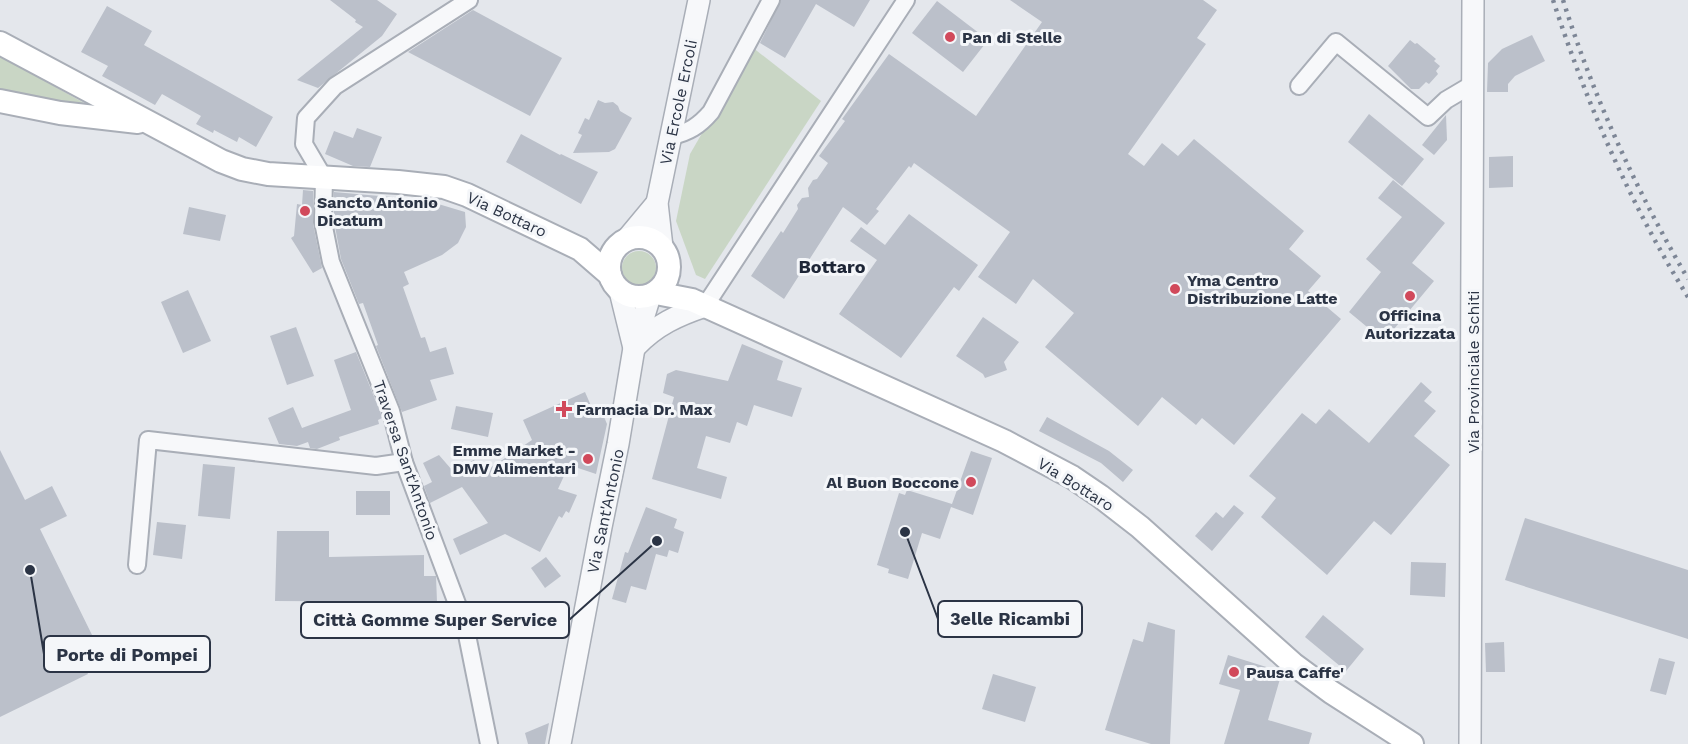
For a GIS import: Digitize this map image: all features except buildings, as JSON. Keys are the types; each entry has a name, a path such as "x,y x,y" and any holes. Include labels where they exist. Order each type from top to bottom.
{"main road":[{"name":"Via Bottaro","path":"0,43 221,161 242,169 268,174 444,187 467,195 580,249 615,283"},
{"path":"0,101 150,124"},
{"path":"666,257 668,277 663,286 653,294 635,297 615,283 609,265 611,256 622,243 646,238 666,257 699,303"},
{"name":"Via Bottaro","path":"580,249 622,243"},
{"name":"Via Bottaro","path":"653,294 699,303 1004,441 1072,477 1140,527 1293,664 1330,692 1412,744"}],"street":[{"path":"324,178 304,144 306,118 335,86 469,0"},
{"name":"Via Ercole Ercoli","path":"666,257 657,203 699,0"},
{"path":"672,136 689,131 700,124 711,112 771,0"},
{"path":"634,348 648,333 699,303 906,0"},
{"name":"Via Provinciale Schiti","path":"1470,744 1473,0"},
{"path":"1299,86 1336,42 1428,117 1446,100 1473,84"},
{"name":"Traversa Sant'Antonio","path":"324,178 323,222 331,262 391,411 404,462 465,626 489,744"},
{"name":"Via Ercole Ercoli","path":"622,243 657,203"},
{"name":"Via Sant'Antonio","path":"615,283 634,348"},
{"name":"Via Sant'Antonio","path":"560,744 618,444 634,348 653,294"},
{"path":"137,565 148,440 376,466 404,462"}],"green space":[{"path":"752,47 821,101 705,279 696,275 676,221 690,154"},
{"path":"0,56 93,108 0,94"},
{"path":"639,251 651,256 656,268 651,280 639,285 627,280 622,268 627,256"}],"railway":[{"path":"1553,0 1580,77 1612,153 1647,226 1688,297"},
{"path":"1563,0 1602,108 1651,212 1688,279"}],"place":[{"name":"Pan di Stelle","path":"950,37"},
{"name":"Sancto Antonio Dicatum","path":"305,211"},
{"name":"Yma Centro Distribuzione Latte","path":"1175,289"},
{"name":"Officina Autorizzata","path":"1410,296"},
{"name":"Farmacia Dr. Max","path":"564,409"},
{"name":"Emme Market - DMV Alimentari","path":"588,459"},
{"name":"Al Buon Boccone","path":"971,482"},
{"name":"3elle Ricambi","path":"905,532"},
{"name":"Città Gomme Super Service","path":"657,541"},
{"name":"Porte di Pompei","path":"30,570"},
{"name":"Pausa Caffe'","path":"1234,672"}],"district":[{"name":"Bottaro","path":"832,267"}]}
